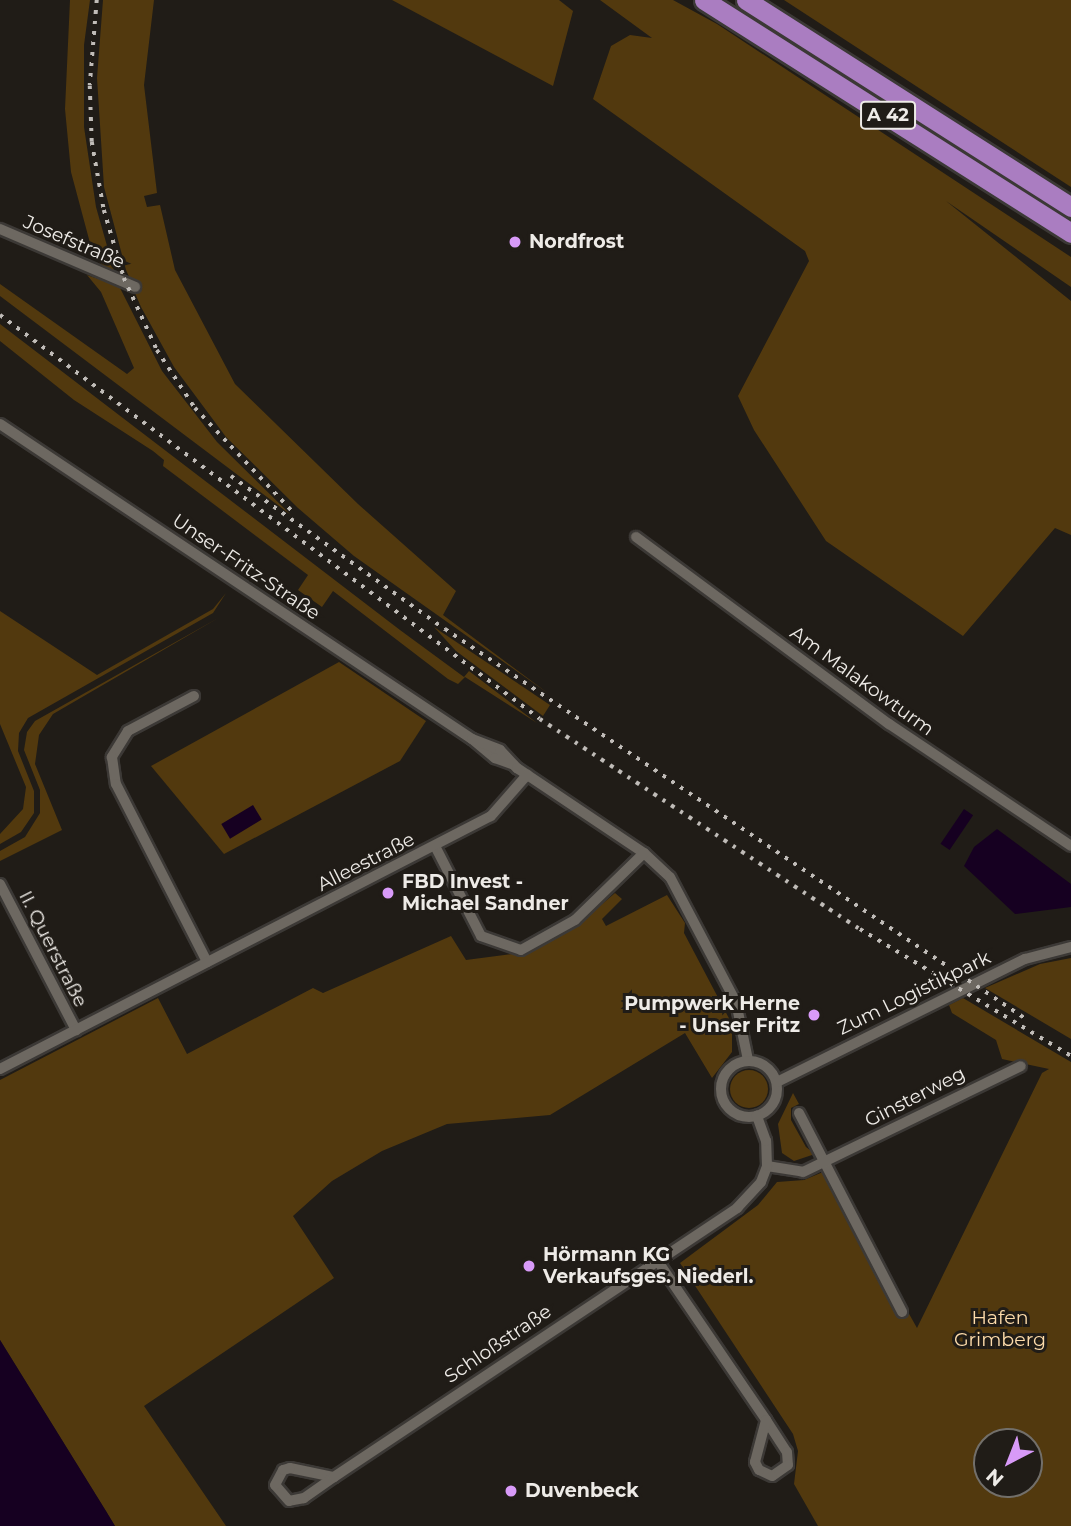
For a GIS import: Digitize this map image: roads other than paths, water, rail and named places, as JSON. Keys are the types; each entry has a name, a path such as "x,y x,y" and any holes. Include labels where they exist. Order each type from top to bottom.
{"highway":[{"name":"A 42","path":"704,0 1071,233"},
{"name":"A 42","path":"746,0 1071,207"}],"street":[{"name":"Josefstraße","path":"0,229 135,287"},
{"name":"Unser-Fritz-Straße","path":"0,424 472,739 500,750 527,775"},
{"name":"Am Malakowturm","path":"636,537 889,724 1071,846"},
{"path":"194,695 128,731 112,757 116,784 207,962"},
{"path":"527,775 644,853 677,887 707,942 743,1020 748,1060"},
{"name":"Alleestraße","path":"0,1069 491,816 527,775"},
{"path":"435,846 481,936 521,950 575,920 644,853"},
{"name":"II. Querstraße","path":"0,884 76,1030"},
{"name":"Zum Logistikpark","path":"777,1082 1025,959 1071,947"},
{"path":"748,1060 769,1068 777,1082 774,1103 757,1116 735,1114 724,1104 720,1090 728,1069 748,1060"},
{"name":"Ginsterweg","path":"767,1166 803,1172 1021,1066"},
{"path":"800,1113 902,1312"},
{"path":"757,1116 767,1166"},
{"name":"Schloßstraße","path":"334,1477 290,1468 283,1470 275,1485 282,1497 295,1501 334,1477 737,1208 761,1182 767,1166"},
{"path":"657,1260 766,1420 789,1459 784,1470 772,1476 759,1470 755,1462 766,1420"}],"railway":[{"path":"97,0 90,86 92,142 104,210 124,278 157,350 195,408 291,510"},
{"path":"0,315 540,719 860,929 1071,1056"},
{"path":"231,476 445,629 1026,1019"}],"place":[{"name":"Nordfrost","path":"515,242"},
{"name":"FBD Invest - Michael Sandner","path":"388,893"},
{"name":"Pumpwerk Herne - Unser Fritz","path":"814,1015"},
{"name":"Hörmann KG Verkaufsges. Niederl.","path":"529,1266"},
{"name":"Duvenbeck","path":"511,1491"}],"park label":[{"name":"Hafen Grimberg","path":"1000,1329"}]}
